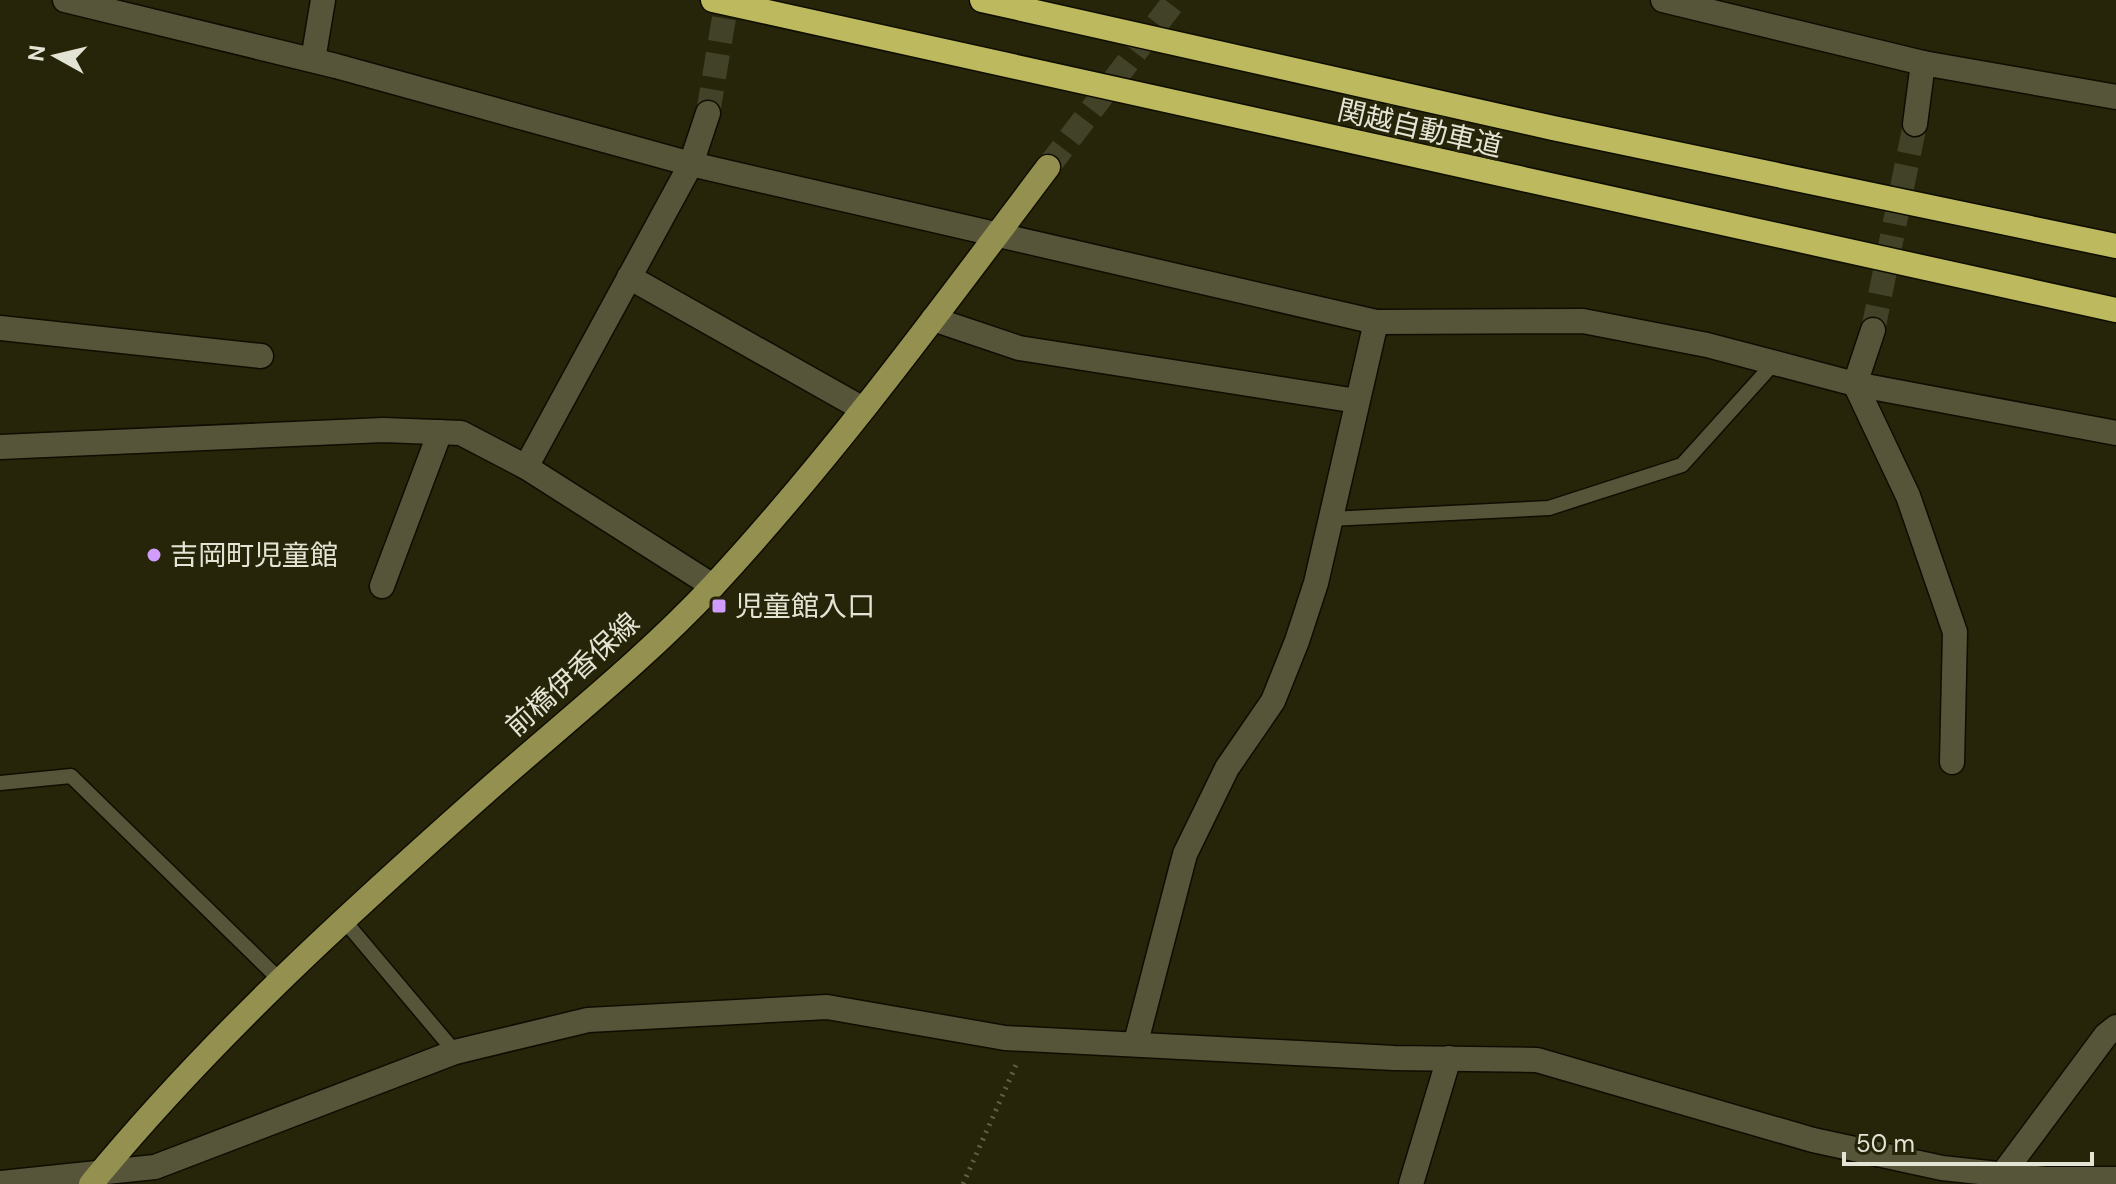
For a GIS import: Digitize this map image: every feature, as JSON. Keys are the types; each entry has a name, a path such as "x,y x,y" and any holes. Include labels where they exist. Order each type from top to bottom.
{"highway":[{"name":"関越自動車道","path":"713,0 2116,310"},
{"name":"関越自動車道","path":"982,0 1553,128 2116,246"}],"main road":[{"name":"前橋伊香保線","path":"103,1179 221,1036 343,919 613,680 713,586 863,409 1048,167"}],"street":[{"path":"65,0 313,60 691,164 1376,322 1583,321 1707,345 1855,384 2116,433"},
{"path":"313,60 323,0"},
{"path":"1663,0 1923,63 2116,97"},
{"path":"1915,124 1923,63"},
{"path":"526,467 691,164 708,113"},
{"path":"629,277 863,409"},
{"path":"933,319 1019,348 1357,401"},
{"path":"1136,1042 1185,854 1227,768 1273,701 1316,583 1376,322"},
{"path":"0,328 261,356"},
{"path":"1873,330 1855,384 1908,496 1955,632 1952,762"},
{"path":"0,447 383,430 461,433 526,467 713,586"},
{"path":"382,586 440,432"},
{"path":"0,1183 103,1179 155,1167 455,1052 588,1020 827,1007 1028,1039 1537,1060 1813,1140 1942,1168 2044,1182 2116,1179"},
{"path":"2002,1175 2106,1035 2116,1027"},
{"path":"1411,1184 1449,1058"}],"lane":[{"path":"1330,519 1549,508 1682,465 1774,363"},
{"path":"0,783 71,776 280,980"},
{"path":"343,919 455,1052"}],"path":[{"path":"963,1184 1028,1039"}],"tunnel":[{"path":"708,113 727,0"},
{"path":"1048,167 1175,0"},
{"path":"1873,330 1915,124"}],"place":[{"name":"吉岡町児童館","path":"154,555"},
{"name":"児童館入口","path":"719,606"}]}
